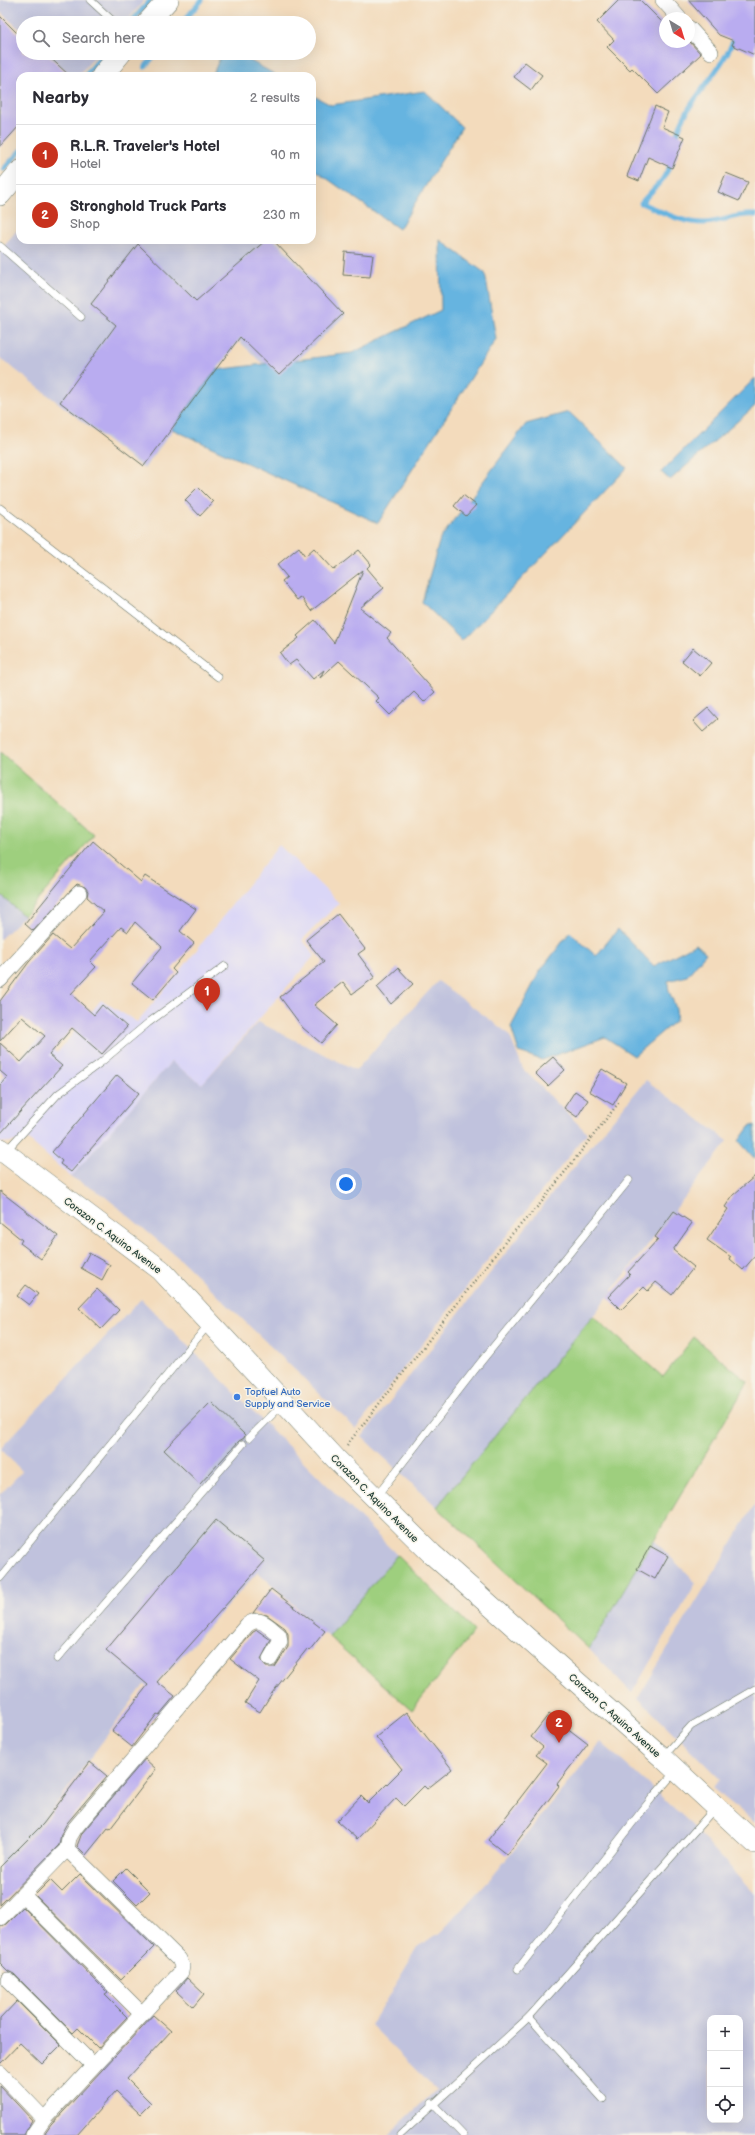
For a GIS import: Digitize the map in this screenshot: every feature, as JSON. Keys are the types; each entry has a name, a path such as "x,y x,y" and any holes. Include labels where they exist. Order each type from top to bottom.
{"main road":[{"path":"153,16 168,0"},
{"path":"105,72 115,60"},
{"path":"0,195 16,176"},
{"name":"Corazon C. Aquino Avenue","path":"2,1151 161,1270 336,1460 432,1554 670,1764 715,1808 755,1843"}],"street":[{"path":"662,0 673,12"},
{"path":"695,35 711,52"},
{"path":"0,980 79,893"},
{"path":"0,1918 67,1849 75,1828 247,1624 253,1620 260,1620 279,1635 280,1642 270,1659"},
{"path":"33,2135 44,2119 180,1972 182,1966 179,1959 67,1849"},
{"path":"23,1895 141,2013"},
{"path":"8,1980 93,2065"},
{"path":"0,2073 44,2119"}],"lane":[{"path":"90,0 108,16"},
{"path":"0,246 81,317"},
{"path":"0,508 218,677"},
{"path":"2,1151 58,1094 100,1063 148,1023 225,966"},
{"path":"375,1499 480,1363 629,1180"},
{"path":"0,1578 210,1323"},
{"path":"249,1438 284,1402"},
{"path":"57,1659 243,1444"},
{"path":"518,1968 652,1798 691,1726 755,1689"},
{"path":"400,2135 432,2103 529,2017 715,1808"},
{"path":"529,2017 603,2099"},
{"path":"432,2103 463,2135"}],"path":[{"path":"336,1460 509,1237 540,1204 620,1101"}],"shaded area":[{"path":"0,0 145,0 131,16 16,16 16,26 0,12"},
{"path":"54,60 92,60 81,72 67,72"},
{"path":"16,231 16,244 280,244 346,315 278,379 239,341 144,469 0,358 0,251"},
{"path":"279,845 339,903 302,940 315,955 202,1084 171,1062 71,1177 29,1140 0,1143 0,1081 39,1038 57,1053 101,1000 137,1022 181,970"},
{"path":"0,894 24,916 0,939"},
{"path":"438,981 509,1034 523,1069 587,1133 356,1429 180,1259 102,1194 71,1177 171,1062 202,1084 258,1022 356,1070"},
{"path":"646,1080 728,1141 593,1316 437,1507 362,1437 555,1190"},
{"path":"141,1299 397,1555 329,1637 258,1572 151,1690 144,1685 41,1825 0,1867 0,1495 22,1471 0,1449"},
{"path":"755,1504 755,1822 712,1788 720,1779 638,1698"},
{"path":"653,1539 696,1583 632,1693 589,1649"},
{"path":"601,1742 686,1819 755,1894 755,2135 388,2135 436,2090 371,2025 418,1947 441,1932 496,1872"}],"green space":[{"path":"0,752 94,835 24,916 0,894"},
{"path":"593,1316 663,1377 694,1337 748,1382 589,1649 437,1507"},
{"path":"397,1555 474,1631 412,1710 329,1637"}],"water":[{"path":"219,60 249,60 271,72 214,72"},
{"path":"425,91 462,127 399,229 316,171 316,97 331,105"},
{"path":"440,240 485,273 496,339 378,523 172,429 216,370 352,353 441,310"},
{"path":"755,378 755,406 670,480 661,472"},
{"path":"569,412 627,468 462,641 422,602 440,539 526,424"},
{"path":"618,929 654,966 696,944 706,953 687,976 668,981 669,991 675,1004 676,1020 634,1056 605,1037 542,1060 519,1052 511,1027 540,971 570,932 596,956"},
{"path":"755,1125 755,1159 739,1141 749,1127"}],"building":[{"path":"619,0 640,0 659,19 659,48 695,48 701,54 658,94 632,68 630,70 607,47 614,40 597,22"},
{"path":"688,0 755,0 755,55 732,45 734,41 719,35"},
{"path":"0,16 16,32 16,60 53,60 66,72 16,72 16,129 0,147"},
{"path":"525,62 542,75 531,90 514,77"},
{"path":"655,106 668,112 662,127 685,137 672,168 648,157 639,181 627,176"},
{"path":"726,173 748,182 739,201 718,192"},
{"path":"138,244 196,301 261,244 277,244 343,314 279,375 240,337 144,466 60,402 116,325 91,304"},
{"path":"345,252 373,255 370,277 343,275"},
{"path":"198,487 213,502 200,516 185,500"},
{"path":"463,495 476,505 466,516 454,506"},
{"path":"299,547 305,556 314,548 334,570 359,550 371,564 367,568 384,588 360,608 391,633 387,638 435,692 424,702 414,692 390,715 376,701 379,698 339,661 320,678 324,670 313,679 296,660 289,665 280,653 299,638 297,636 315,620 334,643 363,570 311,611 301,597 297,600 282,581 287,577 277,565"},
{"path":"693,648 711,663 700,676 682,661"},
{"path":"708,708 718,719 703,732 693,721"},
{"path":"93,841 141,882 145,876 196,909 180,931 194,943 172,969 176,973 153,1000 132,983 162,947 135,922 128,932 121,927 90,961 96,967 71,994 94,1015 102,1005 127,1027 102,1054 72,1028 49,1055 62,1066 0,1134 0,1085 7,1077 0,1071 0,1043 21,1062 45,1036 22,1017 0,1041 0,1001 29,962 53,935 70,949 104,912 87,897 88,891 85,887 77,884 33,931 25,924"},
{"path":"338,914 365,949 358,954 375,977 352,994 343,982 314,1005 337,1025 321,1043 303,1028 280,997 324,962 306,940"},
{"path":"398,968 413,984 391,1004 377,987"},
{"path":"553,1057 565,1070 548,1086 535,1073"},
{"path":"602,1069 626,1083 613,1105 589,1091"},
{"path":"117,1075 139,1093 71,1172 60,1164 62,1161 52,1152"},
{"path":"575,1091 588,1100 577,1117 564,1108"},
{"path":"755,1176 755,1256 743,1270 730,1259 731,1257 707,1240 728,1209 725,1207 733,1195"},
{"path":"0,1191 58,1236 41,1259 20,1243 22,1240 0,1222"},
{"path":"674,1211 692,1223 673,1250 694,1267 672,1295 656,1282 648,1291 644,1287 621,1310 608,1297 630,1274 628,1272 658,1239 655,1237"},
{"path":"89,1253 110,1265 102,1280 81,1268"},
{"path":"26,1285 38,1294 29,1305 17,1296"},
{"path":"97,1289 119,1310 101,1329 79,1308"},
{"path":"211,1402 245,1435 244,1438 239,1441 200,1484 164,1450"},
{"path":"216,1520 265,1561 157,1682 175,1696 159,1715 157,1714 132,1747 112,1731 148,1685 106,1650"},
{"path":"650,1546 668,1556 655,1579 637,1569"},
{"path":"271,1589 325,1631 309,1651 307,1649 272,1693 260,1712 245,1703 259,1681 230,1659 253,1632 257,1630 271,1640 261,1659 266,1667 275,1667 288,1647 288,1634 285,1628 267,1615 253,1613"},
{"path":"407,1712 452,1769 427,1789 424,1786 404,1806 396,1798 357,1839 337,1821 361,1796 368,1803 402,1769 376,1737"},
{"path":"549,1714 588,1744 557,1784 559,1786 507,1855 488,1840 547,1763 536,1755 543,1747 531,1737"},
{"path":"145,1759 156,1769 110,1829 108,1828 86,1855 77,1846 82,1833"},
{"path":"90,1762 107,1776 67,1823 61,1834 59,1845 0,1905 0,1867 43,1824"},
{"path":"126,1868 150,1892 137,1905 113,1881"},
{"path":"80,1874 154,1947 121,1980 35,1895 50,1880 62,1892"},
{"path":"23,1907 108,1993 105,1995 127,2017 98,2048 78,2028 73,2033 14,1974 8,1971 0,1963 0,1927 6,1924"},
{"path":"187,1978 204,1994 193,2007 176,1991"},
{"path":"17,2001 61,2045 42,2064 20,2043 0,2064 0,2019"},
{"path":"153,2015 171,2031 127,2079 151,2103 140,2114 116,2091 77,2135 44,2135 51,2125"},
{"path":"0,2086 32,2120 24,2135 0,2135"}],"waterway":[{"path":"136,16 151,0"},
{"path":"188,16 202,0"},
{"path":"676,139 687,111 722,62 735,36"},
{"path":"88,72 98,60"},
{"path":"145,67 151,60"},
{"path":"4,169 16,156"},
{"path":"672,163 662,180 641,203 671,216 687,221 703,223 710,223 741,215 755,215"}],"place":[{"name":"R.L.R. Traveler's Hotel","path":"207,1011"},
{"name":"Topfuel Auto Supply and Service","path":"237,1397"},
{"name":"Stronghold Truck Parts","path":"559,1743"}]}
